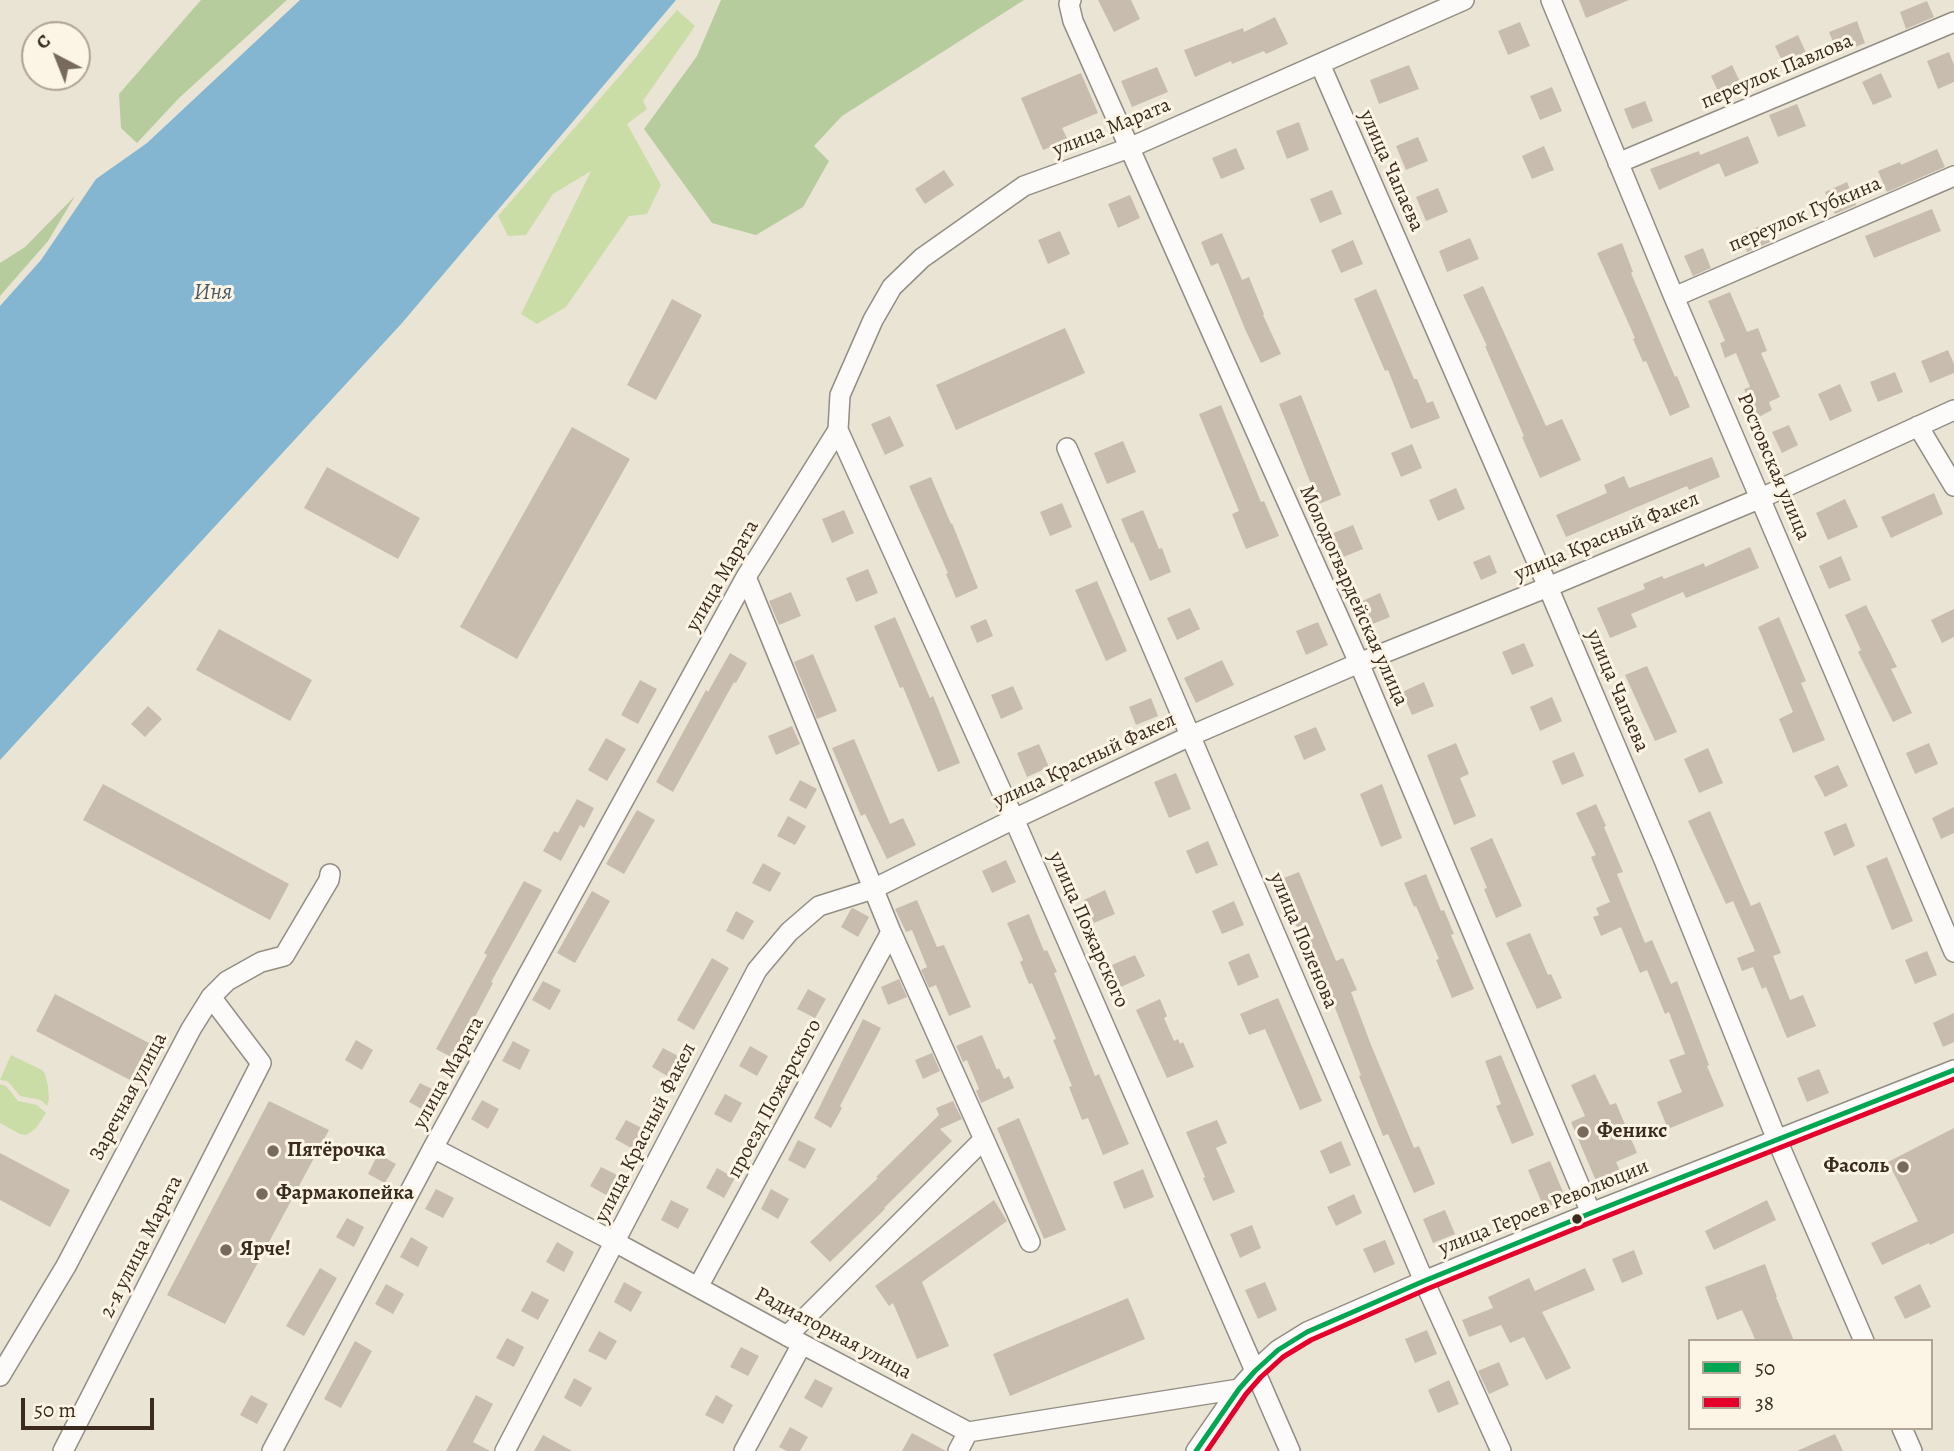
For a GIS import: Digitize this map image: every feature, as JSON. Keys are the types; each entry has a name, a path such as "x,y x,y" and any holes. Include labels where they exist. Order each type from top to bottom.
{"street":[{"name":"Молодогвардейская улица","path":"1071,0 1069,4 1073,21 1359,663 1591,1213"},
{"name":"улица Марата","path":"272,1451 433,1148 746,578 838,430 840,395 873,320 892,287 922,258 1024,186 1129,148 1464,0"},
{"name":"Ростовская улица","path":"1551,0 1674,297 1954,951"},
{"name":"переулок Павлова","path":"1618,163 1954,22"},
{"name":"улица Чапаева","path":"1320,64 1548,587 1664,860 1777,1140 1863,1339"},
{"name":"переулок Губкина","path":"1674,297 1954,176"},
{"name":"улица Красный Факел","path":"505,1451 757,970 789,932 819,906 873,889 1191,736 1359,663 1761,498 1954,410"},
{"path":"1918,426 1954,486"},
{"name":"улица Пожарского","path":"838,430 1014,819 1290,1451"},
{"name":"улица Поленова","path":"1067,447 1424,1281 1501,1451"},
{"path":"746,578 891,932 1030,1242"},
{"name":"Заречная улица","path":"0,1376 66,1266 191,1029 211,997 227,981 261,962 284,956 330,874"},
{"name":"проезд Пожарского","path":"698,1287 891,932"},
{"name":"2-я улица Марата","path":"62,1451 261,1063 211,997"},
{"name":"улица Героев Революции","path":"1196,1451 1239,1389 1255,1371 1279,1350 1307,1332 1591,1213 1954,1070"},
{"path":"744,1451 794,1340 984,1139"},
{"name":"Радиаторная улица","path":"433,1148 615,1242 968,1432"},
{"path":"958,1451 968,1432 1239,1389"},
{"path":"1903,1430 1912,1451"}],"green space":[{"path":"201,0 287,0 179,98 137,143 121,128 119,94"},
{"path":"721,0 1024,0 842,116 814,146 829,161 803,207 756,235 712,223 644,129 697,56"},
{"path":"677,10 695,26 643,101 647,109 627,124 661,185 647,214 629,216 566,307 537,324 521,314 591,171 553,194 526,235 508,236 498,216"},
{"path":"75,196 48,241 0,296 0,263 25,247"},
{"path":"11,1055 45,1074 49,1099 47,1106 42,1101 20,1096 7,1081 0,1080"},
{"path":"0,1084 6,1086 18,1101 37,1105 46,1113 36,1128 26,1135 0,1123"}],"water":[{"name":"Иня","path":"300,0 676,0 402,323 0,760 0,306 41,260 96,179 147,143"}],"building":[{"path":"1098,0 1131,0 1140,19 1114,32"},
{"path":"1579,0 1629,0 1586,18"},
{"path":"1927,1 1934,17 1906,29 1900,12"},
{"path":"1275,17 1288,44 1266,54 1264,51 1232,64 1231,61 1195,77 1184,50 1243,28 1244,32"},
{"path":"1857,21 1865,43 1838,54 1829,32"},
{"path":"1520,22 1530,46 1508,55 1498,31"},
{"path":"1798,35 1808,57 1785,67 1775,46"},
{"path":"1949,52 1954,65 1954,82 1938,89 1927,61"},
{"path":"1409,65 1419,89 1379,104 1370,80"},
{"path":"1732,65 1745,92 1723,102 1711,76"},
{"path":"1157,67 1168,92 1132,107 1121,81"},
{"path":"1081,73 1098,113 1062,128 1068,140 1043,150 1021,98"},
{"path":"1881,73 1892,97 1873,105 1862,82"},
{"path":"1552,87 1562,111 1540,120 1530,96"},
{"path":"1645,101 1653,121 1632,129 1624,109"},
{"path":"1797,104 1806,126 1778,137 1769,115"},
{"path":"1299,122 1309,150 1287,159 1276,131"},
{"path":"1748,136 1759,163 1725,177 1719,163 1659,190 1650,169 1699,151 1700,155"},
{"path":"1418,137 1428,161 1406,170 1396,146"},
{"path":"1544,146 1554,170 1532,179 1522,156"},
{"path":"1236,148 1245,169 1221,179 1212,158"},
{"path":"1937,149 1945,167 1887,192 1878,171 1900,162 1901,165"},
{"path":"944,170 954,185 925,204 915,189"},
{"path":"1847,182 1856,205 1835,214 1825,192"},
{"path":"1438,188 1448,212 1426,221 1416,197"},
{"path":"1332,190 1342,214 1320,223 1310,199"},
{"path":"1130,195 1140,218 1118,228 1108,204"},
{"path":"1932,209 1941,231 1874,258 1865,236"},
{"path":"1768,223 1775,240 1747,252 1740,234"},
{"path":"1060,231 1070,254 1048,264 1038,240"},
{"path":"1222,233 1242,280 1249,277 1281,354 1261,363 1218,263 1211,266 1201,242"},
{"path":"1470,238 1479,259 1447,272 1439,251"},
{"path":"1353,240 1363,264 1341,273 1331,250"},
{"path":"1622,243 1633,272 1631,273 1690,407 1670,416 1646,361 1643,362 1597,253"},
{"path":"1703,248 1711,268 1693,276 1684,256"},
{"path":"1483,286 1546,426 1562,419 1581,460 1540,478 1487,346 1463,295"},
{"path":"1376,289 1414,379 1417,379 1427,403 1433,401 1440,418 1411,429 1388,370 1385,371 1354,299"},
{"path":"1730,292 1747,332 1758,328 1767,351 1761,353 1780,397 1769,402 1772,410 1757,418 1744,389 1750,387 1736,353 1725,358 1720,343 1725,341 1708,301"},
{"path":"672,299 702,315 656,400 627,385"},
{"path":"1065,328 1085,373 956,430 936,385"},
{"path":"1948,350 1954,364 1954,373 1930,383 1921,361"},
{"path":"1895,372 1903,392 1878,402 1870,382"},
{"path":"1840,384 1852,411 1830,421 1818,394"},
{"path":"1301,395 1341,495 1319,504 1279,404"},
{"path":"1221,405 1261,502 1264,501 1279,536 1246,549 1232,514 1239,511 1199,414"},
{"path":"890,416 904,446 885,455 871,424"},
{"path":"1789,425 1798,445 1782,453 1772,432"},
{"path":"572,427 630,459 517,659 460,627"},
{"path":"1123,441 1136,472 1107,484 1094,453"},
{"path":"1412,444 1422,468 1401,477 1391,453"},
{"path":"1712,457 1720,477 1689,490 1687,486 1566,537 1556,515 1607,493 1604,485 1624,476 1629,488"},
{"path":"327,467 420,518 398,559 304,508"},
{"path":"931,477 978,588 956,598 946,574 948,573 909,486"},
{"path":"1456,488 1465,509 1438,521 1429,500"},
{"path":"1934,493 1943,514 1891,538 1881,517"},
{"path":"1845,499 1858,527 1828,540 1816,513"},
{"path":"1062,503 1072,527 1050,536 1040,512"},
{"path":"844,510 854,533 832,543 822,519"},
{"path":"1143,510 1171,572 1150,581 1121,519"},
{"path":"1353,525 1363,549 1341,558 1331,534"},
{"path":"1750,547 1759,568 1686,598 1683,592 1631,614 1637,627 1610,638 1597,608 1645,589 1643,584 1662,576 1664,579 1704,563 1705,567"},
{"path":"1490,555 1497,573 1481,580 1473,562"},
{"path":"1841,556 1851,580 1829,589 1819,566"},
{"path":"868,569 878,593 856,602 846,578"},
{"path":"1097,581 1127,651 1106,661 1075,590"},
{"path":"791,592 801,616 779,625 769,601"},
{"path":"1380,593 1390,617 1368,626 1358,603"},
{"path":"1866,605 1897,667 1891,669 1912,713 1893,722 1858,652 1861,650 1845,615"},
{"path":"1190,608 1200,629 1177,640 1167,618"},
{"path":"1954,609 1954,637 1942,643 1931,620"},
{"path":"895,617 930,698 933,696 960,763 938,772 874,626"},
{"path":"1779,617 1806,681 1801,683 1825,740 1793,753 1779,719 1793,712 1758,627"},
{"path":"986,619 993,636 977,643 970,626"},
{"path":"1318,622 1328,645 1306,655 1296,631"},
{"path":"219,629 312,680 290,721 196,670"},
{"path":"1524,643 1534,666 1512,675 1502,652"},
{"path":"730,653 747,663 673,792 656,782 706,690 708,692"},
{"path":"813,654 837,711 817,719 794,662"},
{"path":"1222,660 1234,685 1196,703 1184,678"},
{"path":"1647,666 1677,732 1655,741 1625,675"},
{"path":"640,680 657,689 638,724 621,715"},
{"path":"1424,682 1434,706 1412,715 1402,692"},
{"path":"1013,686 1023,709 1001,719 991,695"},
{"path":"1552,697 1562,721 1540,731 1530,707"},
{"path":"1151,698 1158,716 1136,725 1129,707"},
{"path":"148,706 162,719 145,737 131,724"},
{"path":"792,726 800,744 776,755 768,736"},
{"path":"1316,727 1326,750 1304,760 1294,736"},
{"path":"606,738 626,749 607,781 588,770"},
{"path":"854,739 890,824 903,818 916,845 887,859 865,814 861,816 832,748"},
{"path":"1456,743 1469,774 1460,778 1476,816 1454,825 1427,755"},
{"path":"1929,743 1938,764 1915,774 1906,753"},
{"path":"1039,744 1049,767 1027,777 1017,753"},
{"path":"1708,748 1723,783 1699,793 1684,759"},
{"path":"1574,752 1584,776 1562,785 1552,761"},
{"path":"1838,765 1848,786 1825,797 1814,776"},
{"path":"1176,773 1191,809 1169,818 1154,782"},
{"path":"800,780 817,789 806,809 789,800"},
{"path":"103,784 289,884 270,920 83,820"},
{"path":"1382,784 1402,838 1381,847 1360,794"},
{"path":"577,799 594,808 584,828 580,825 561,861 543,851 554,831 558,833"},
{"path":"1596,804 1623,872 1617,874 1645,943 1652,940 1671,984 1677,981 1724,1106 1668,1129 1657,1102 1682,1092 1669,1060 1685,1054 1669,1012 1665,1014 1647,970 1640,973 1621,927 1601,936 1593,917 1599,915 1596,908 1610,902 1591,857 1596,855 1576,813"},
{"path":"1954,807 1954,833 1941,839 1932,818"},
{"path":"637,810 655,820 624,874 606,864"},
{"path":"1710,811 1751,906 1760,902 1781,953 1773,956 1790,1000 1803,995 1816,1026 1787,1038 1766,987 1762,989 1753,967 1742,971 1737,958 1755,951 1733,901 1726,904 1688,821"},
{"path":"788,816 806,826 795,845 777,836"},
{"path":"1846,823 1855,846 1834,856 1824,832"},
{"path":"1492,838 1522,906 1496,918 1470,848"},
{"path":"1208,841 1218,865 1196,874 1186,851"},
{"path":"1887,857 1913,921 1892,930 1866,866"},
{"path":"1006,860 1016,882 992,893 982,871"},
{"path":"763,863 781,873 770,892 752,883"},
{"path":"1299,872 1336,961 1343,958 1357,990 1351,992 1371,1045 1414,1148 1419,1146 1435,1184 1414,1193 1388,1134 1383,1136 1332,1000 1328,1002 1289,908 1286,909 1274,882"},
{"path":"1426,874 1441,911 1444,910 1454,934 1451,935 1474,989 1452,998 1436,960 1439,959 1404,883"},
{"path":"524,881 542,890 453,1058 436,1049"},
{"path":"1105,890 1115,914 1094,923 1084,900"},
{"path":"592,891 610,901 575,963 557,953"},
{"path":"917,900 937,947 944,945 971,1007 949,1016 936,985 929,988 921,970 927,967 912,930 906,932 895,909"},
{"path":"1234,901 1244,925 1222,934 1212,911"},
{"path":"853,908 869,917 858,937 841,927"},
{"path":"736,911 754,921 743,940 726,931"},
{"path":"1029,914 1044,951 1047,950 1057,972 1054,973 1095,1076 1099,1074 1129,1144 1103,1155 1088,1118 1082,1120 1069,1087 1072,1086 1053,1040 1056,1039 1032,983 1029,984 1020,962 1023,960 1007,923"},
{"path":"1530,933 1548,975 1551,974 1562,998 1537,1009 1506,943"},
{"path":"1927,951 1937,975 1915,984 1905,960"},
{"path":"1249,953 1259,977 1238,986 1228,962"},
{"path":"1135,955 1145,976 1121,987 1112,965"},
{"path":"712,958 729,968 694,1030 677,1020"},
{"path":"899,979 907,997 888,1005 881,987"},
{"path":"543,981 561,990 550,1010 532,1000"},
{"path":"808,989 826,999 815,1018 797,1009"},
{"path":"55,994 149,1043 130,1080 36,1031"},
{"path":"1278,998 1322,1101 1300,1110 1265,1029 1249,1035 1240,1014"},
{"path":"1160,999 1167,1016 1164,1018 1174,1041 1178,1039 1180,1044 1183,1042 1194,1067 1167,1078 1136,1010"},
{"path":"1954,1013 1954,1042 1943,1047 1933,1023"},
{"path":"863,1019 881,1028 831,1128 814,1118"},
{"path":"982,1035 997,1070 999,1068 1004,1079 1009,1076 1014,1088 981,1103 976,1091 979,1089 967,1060 963,1062 956,1046"},
{"path":"356,1040 373,1050 362,1070 345,1060"},
{"path":"513,1041 530,1050 520,1070 502,1061"},
{"path":"750,1046 768,1056 757,1076 739,1066"},
{"path":"663,1048 680,1057 669,1077 652,1067"},
{"path":"932,1053 940,1071 923,1079 915,1060"},
{"path":"1501,1055 1534,1135 1512,1144 1496,1106 1501,1104 1485,1061"},
{"path":"1819,1069 1829,1093 1807,1102 1797,1078"},
{"path":"1595,1074 1610,1105 1616,1103 1637,1153 1616,1162 1620,1171 1596,1181 1571,1122 1585,1116 1571,1085"},
{"path":"420,1083 438,1092 427,1112 409,1102"},
{"path":"725,1094 742,1103 731,1123 714,1114"},
{"path":"482,1100 499,1109 488,1129 471,1119"},
{"path":"269,1101 329,1130 225,1324 167,1295"},
{"path":"953,1101 962,1119 940,1129 952,1141 830,1262 810,1242 939,1115 936,1108"},
{"path":"1019,1118 1066,1230 1044,1239 997,1128"},
{"path":"626,1120 644,1129 633,1149 615,1139"},
{"path":"1217,1120 1227,1143 1216,1148 1235,1192 1213,1201 1186,1132"},
{"path":"1954,1128 1954,1233 1882,1265 1871,1243 1918,1221 1888,1162"},
{"path":"798,1140 816,1149 805,1169 788,1160"},
{"path":"1341,1141 1351,1165 1330,1174 1320,1151"},
{"path":"0,1153 70,1190 50,1227 0,1200"},
{"path":"378,1154 396,1164 385,1183 368,1174"},
{"path":"1550,1161 1566,1199 1544,1208 1528,1170"},
{"path":"601,1167 619,1176 608,1196 590,1186"},
{"path":"717,1168 735,1178 724,1198 706,1188"},
{"path":"1143,1169 1154,1197 1124,1209 1113,1182"},
{"path":"436,1189 454,1198 443,1218 425,1209"},
{"path":"771,1189 789,1199 778,1219 761,1209"},
{"path":"1354,1194 1362,1213 1336,1226 1327,1207"},
{"path":"671,1200 689,1209 678,1229 661,1220"},
{"path":"994,1200 1007,1221 922,1282 949,1346 917,1359 893,1303 889,1306 875,1286"},
{"path":"1767,1200 1776,1220 1714,1250 1705,1231"},
{"path":"1445,1210 1455,1234 1433,1243 1423,1219"},
{"path":"347,1218 364,1227 354,1247 336,1237"},
{"path":"1252,1225 1261,1248 1240,1258 1230,1234"},
{"path":"411,1237 428,1247 418,1267 400,1257"},
{"path":"1385,1240 1395,1264 1374,1273 1363,1249"},
{"path":"557,1242 574,1252 564,1272 546,1262"},
{"path":"1634,1250 1643,1274 1622,1283 1612,1259"},
{"path":"1765,1264 1793,1339 1755,1339 1742,1310 1717,1320 1705,1287"},
{"path":"320,1268 337,1278 304,1336 286,1326"},
{"path":"1585,1268 1595,1290 1542,1312 1571,1368 1546,1380 1524,1337 1510,1343 1501,1325 1469,1337 1462,1320 1493,1308 1488,1297 1529,1278 1535,1291"},
{"path":"624,1282 642,1292 631,1312 614,1302"},
{"path":"1265,1282 1277,1310 1258,1319 1245,1290"},
{"path":"386,1284 404,1294 393,1314 375,1304"},
{"path":"1920,1284 1931,1307 1905,1319 1894,1297"},
{"path":"532,1291 549,1300 538,1320 521,1311"},
{"path":"1128,1298 1145,1339 1010,1396 993,1354"},
{"path":"1427,1330 1437,1354 1415,1363 1405,1339"},
{"path":"599,1331 617,1341 606,1360 588,1351"},
{"path":"507,1338 524,1347 514,1367 496,1358"},
{"path":"355,1341 372,1351 341,1408 324,1399"},
{"path":"741,1347 759,1356 748,1376 730,1367"},
{"path":"1499,1362 1509,1385 1489,1394 1478,1371"},
{"path":"574,1378 592,1388 581,1407 564,1398"},
{"path":"815,1379 833,1388 822,1408 804,1398"},
{"path":"1449,1380 1459,1404 1438,1413 1428,1390"},
{"path":"251,1395 268,1404 257,1424 240,1415"},
{"path":"476,1395 493,1404 473,1442 490,1451 446,1451"},
{"path":"716,1395 733,1405 723,1424 705,1415"},
{"path":"790,1427 808,1437 800,1451 787,1451 779,1447"},
{"path":"912,1433 946,1451 902,1451"},
{"path":"1835,1434 1843,1451 1797,1451"},
{"path":"543,1435 572,1451 534,1451"}],"transit line":[{"name":"50","path":"1196,1451 1239,1389 1255,1371 1278,1350 1307,1332 1591,1213 1954,1070"},
{"name":"38","path":"1207,1451 1261,1377 1283,1357 1311,1340 1594,1221 1954,1079"}],"place":[{"name":"Феникс","path":"1583,1132"},
{"name":"Пятёрочка","path":"273,1151"},
{"name":"Фасоль","path":"1903,1167"},
{"name":"Фармакопейка","path":"262,1194"},
{"name":"Ярче!","path":"226,1250"}]}
